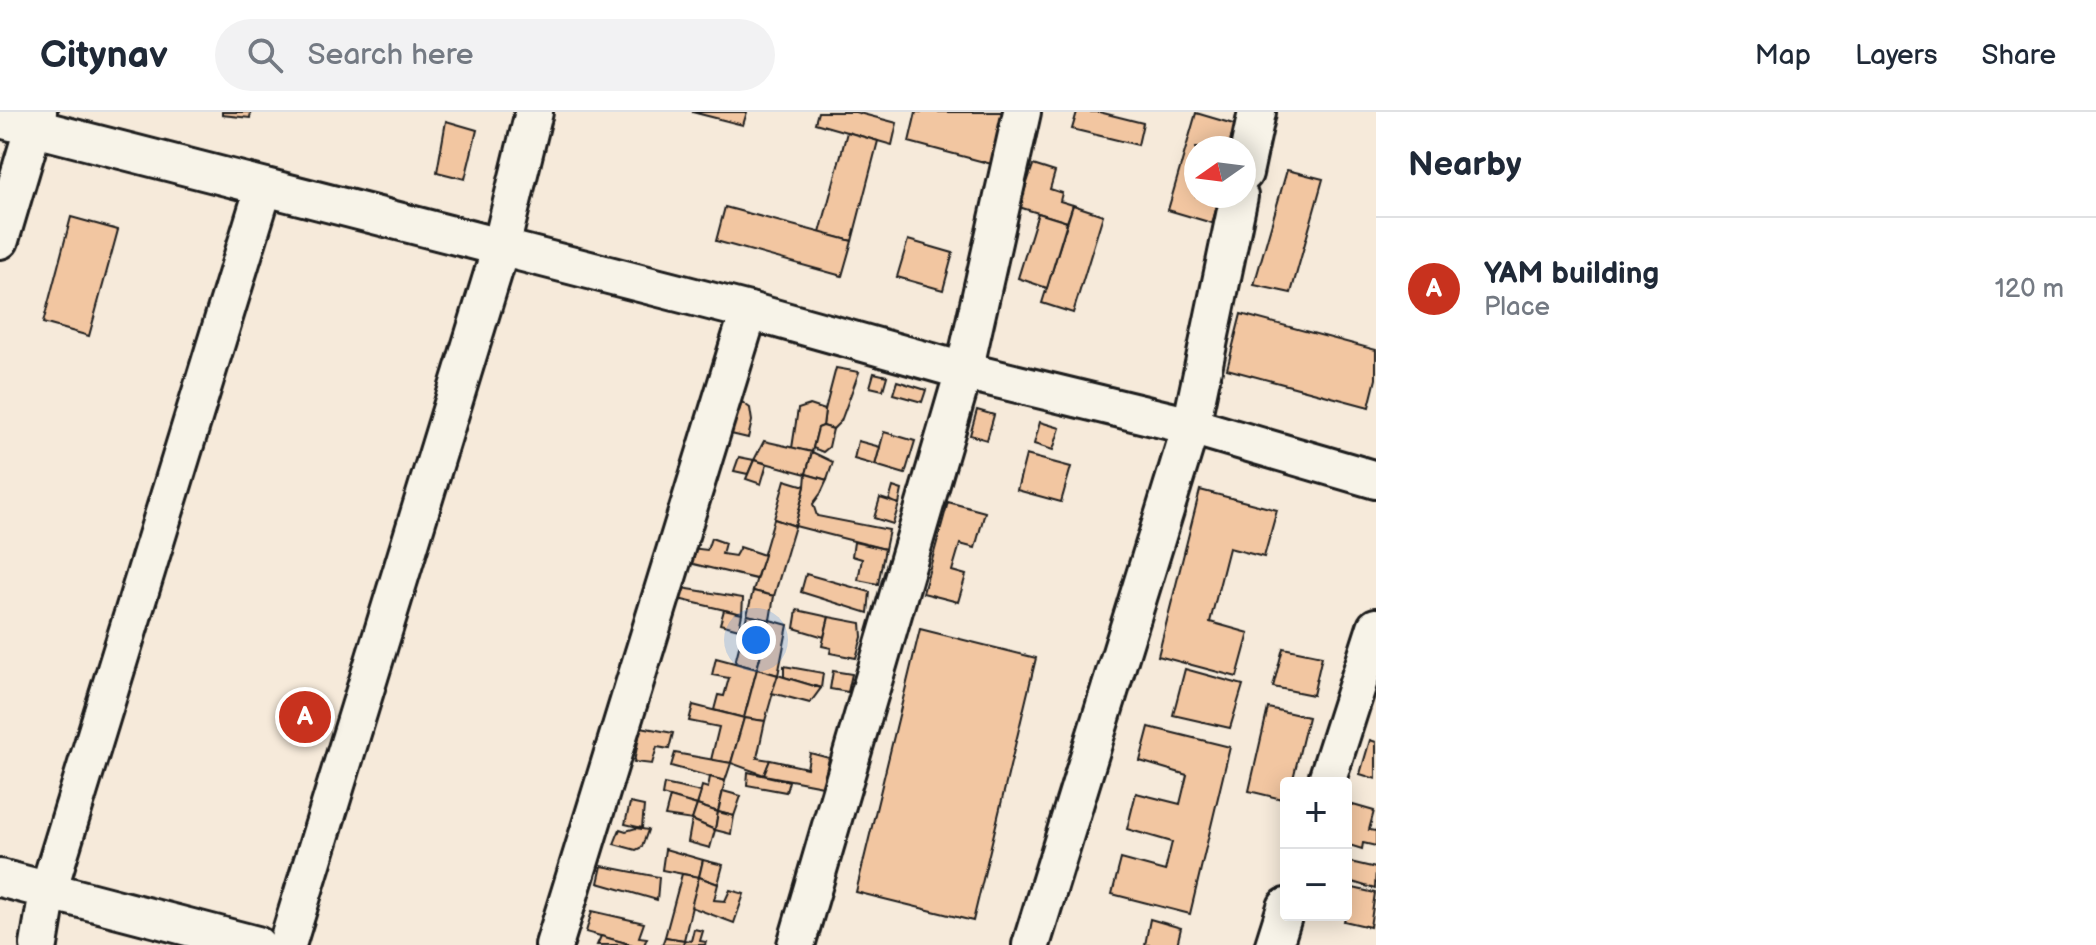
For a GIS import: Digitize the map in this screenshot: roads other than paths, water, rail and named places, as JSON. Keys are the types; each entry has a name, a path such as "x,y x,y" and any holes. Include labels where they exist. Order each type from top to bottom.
{"street":[{"path":"287,945 501,247 534,112"},
{"path":"796,945 964,371 1022,112"},
{"path":"1252,136 1257,112"},
{"path":"0,119 36,120 264,187 749,311 964,371 1191,426 1376,480"},
{"path":"0,240 36,120"},
{"path":"39,945 48,891 264,187"},
{"path":"1031,945 1191,426 1236,208"},
{"path":"554,945 749,311"},
{"path":"1328,777 1376,627"},
{"path":"0,878 257,945"},
{"path":"1274,945 1282,921"}],"place":[{"name":"YAM building","path":"305,717"}]}
